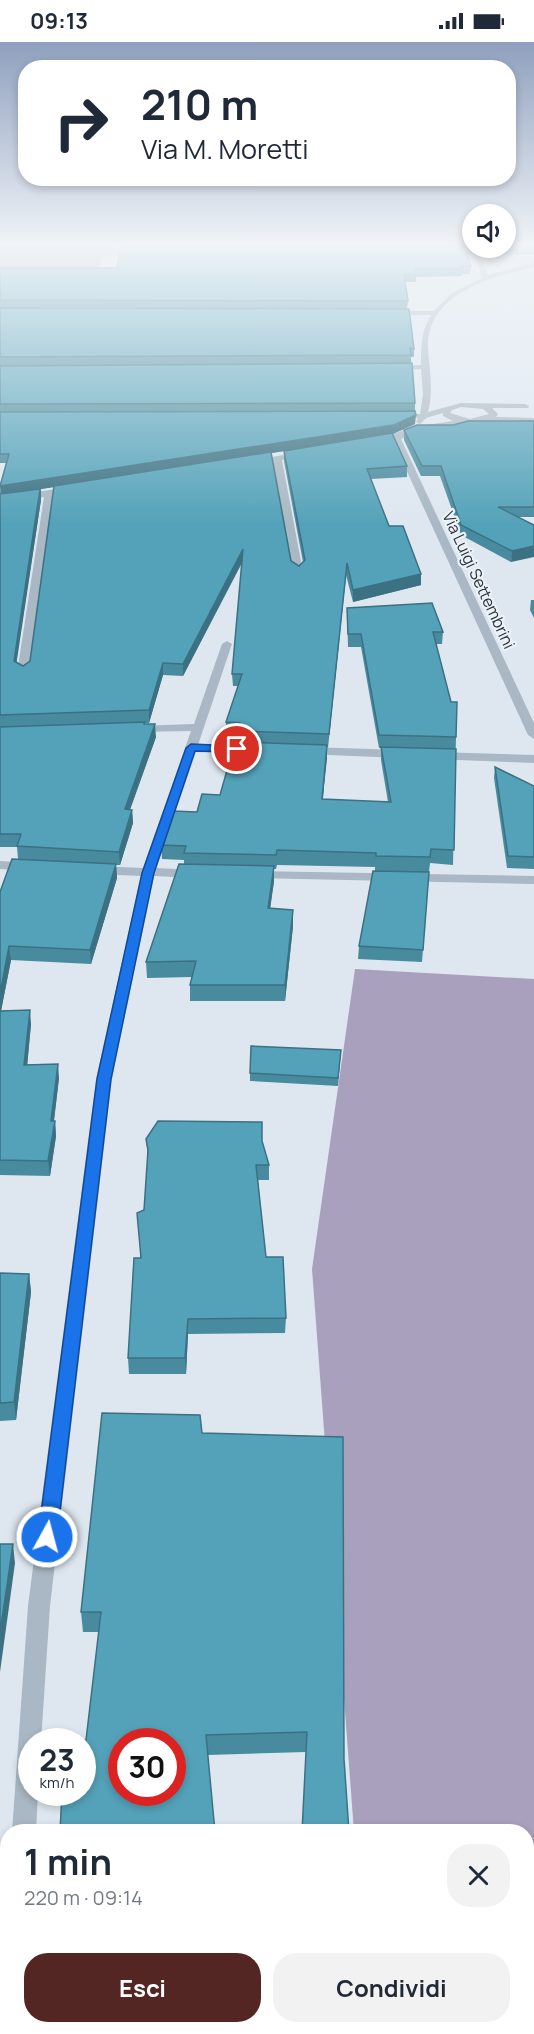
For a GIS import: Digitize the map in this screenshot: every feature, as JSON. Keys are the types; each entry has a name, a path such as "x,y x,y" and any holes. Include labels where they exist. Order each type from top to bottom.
{"street":[{"path":"415,429 423,416 429,390 425,367 426,338"},
{"path":"378,368 425,367"},
{"path":"429,390 438,398 461,405 530,405"},
{"path":"426,405 439,412"},
{"path":"449,412 461,405"},
{"path":"491,418 530,405"},
{"path":"478,406 491,409 494,412 491,418"},
{"path":"388,416 423,416 449,412 468,421"},
{"path":"364,444 396,438 415,429 468,421 491,418 534,420"},
{"name":"Via Luigi Settembrini","path":"396,438 534,735"},
{"path":"243,464 310,453"},
{"path":"277,458 298,572"},
{"path":"0,501 83,488"},
{"path":"23,673 49,493"},
{"path":"25,1824 39,1606 104,1079 148,873 227,644"},
{"path":"116,730 198,728"},
{"path":"191,748 262,750"},
{"path":"297,751 534,759"},
{"path":"0,865 46,867"},
{"path":"80,869 207,874"},
{"path":"242,875 534,880"}],"shaded area":[{"path":"355,969 534,979 534,1824 353,1824 312,1269"}],"building":[{"path":"0,338 413,338 414,349 410,348 411,355 0,357"},
{"path":"412,363 415,403 0,404 0,366"},
{"path":"415,411 416,415 394,425 0,486 9,454 0,454 0,412"},
{"path":"468,421 534,421 534,507 498,507 534,525 534,546 512,551 461,525 441,466 422,466 404,430 417,425 453,425"},
{"path":"392,433 407,466 367,469 389,526 403,526 421,574 353,590 347,563 329,734 238,731 240,723 226,722 242,674 232,674 243,549 183,664 163,663 149,710 0,715 0,494 40,489 14,661 23,666 30,661 54,486 271,452 291,561 299,566 305,560 284,451"},
{"path":"432,603 443,632 433,632 451,702 457,702 456,737 379,735 361,634 348,634 347,608"},
{"path":"145,722 144,724 155,724 125,809 132,810 119,852 17,846 21,834 0,834 0,727"},
{"path":"235,742 327,745 322,799 391,802 381,747 456,749 454,850 431,849 430,857 277,850 276,855 184,853 186,846 161,845 173,811 197,812 202,794 220,795"},
{"path":"495,767 534,786 534,857 508,856"},
{"path":"12,859 116,864 90,950 9,946 0,994 0,892"},
{"path":"179,864 274,866 268,908 293,910 285,985 190,985 196,961 146,962"},
{"path":"373,871 429,872 423,950 359,946"},
{"path":"30,1010 24,1065 58,1064 51,1121 55,1121 48,1161 0,1160 0,1011"},
{"path":"251,1046 341,1050 338,1078 250,1073"},
{"path":"158,1121 262,1122 262,1141 269,1165 256,1165 266,1257 283,1257 286,1318 188,1319 185,1358 128,1358 134,1258 141,1258 137,1213 144,1210 148,1150 146,1139"},
{"path":"0,1273 29,1274 14,1402 0,1403"},
{"path":"102,1413 200,1415 202,1433 343,1437 344,1759 348,1824 302,1824 307,1732 206,1735 214,1824 60,1824 61,1806 96,1806 96,1728 87,1728 101,1612 81,1612"},
{"path":"0,1544 13,1544 0,1633"}],"route":[{"path":"47,1537 104,1079 148,873 191,748 237,749"}]}
